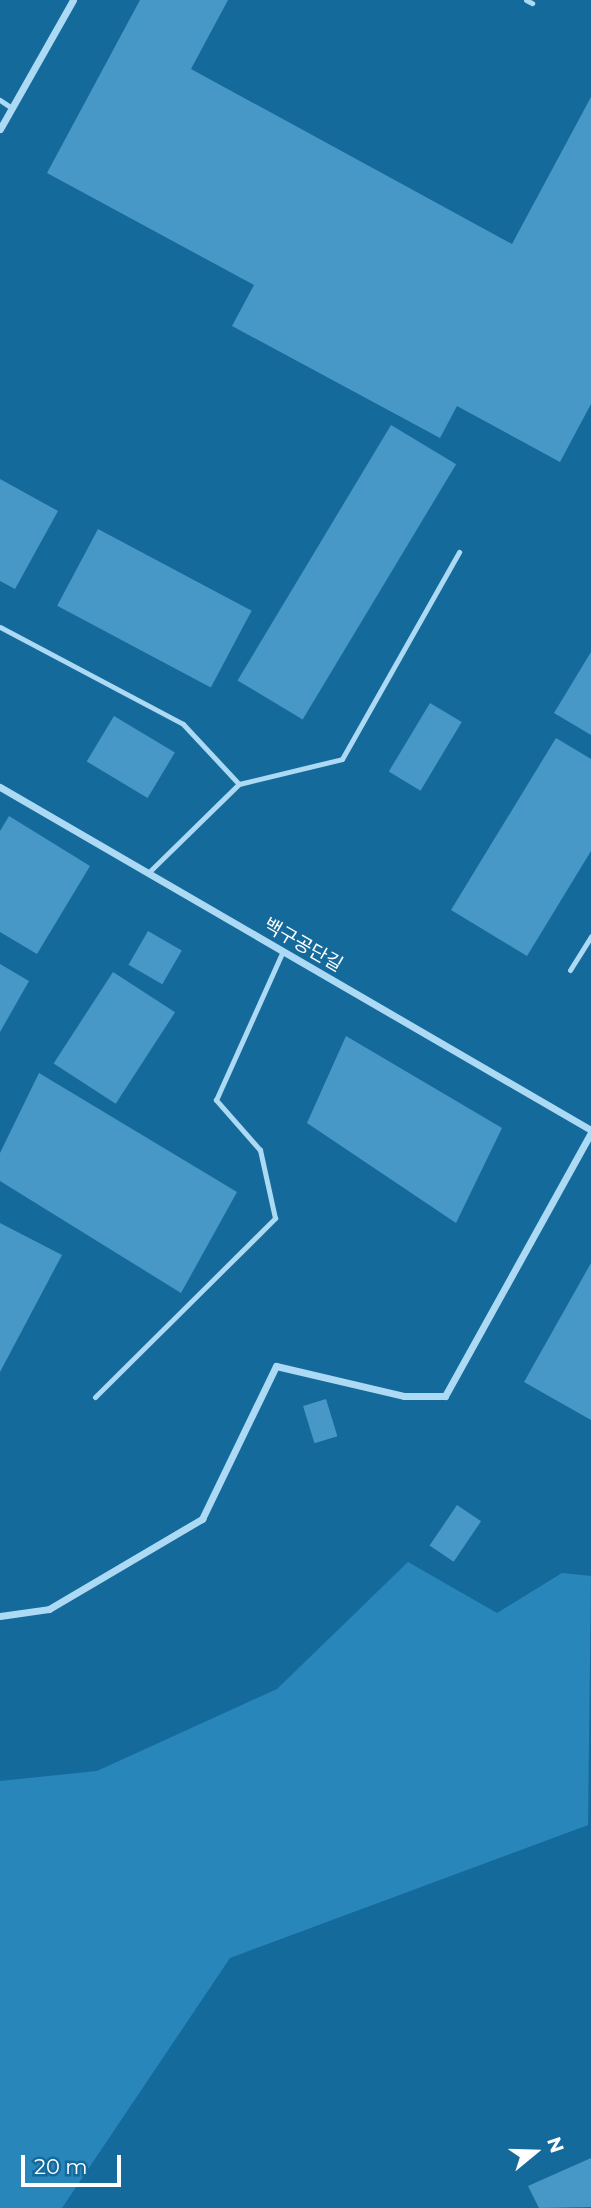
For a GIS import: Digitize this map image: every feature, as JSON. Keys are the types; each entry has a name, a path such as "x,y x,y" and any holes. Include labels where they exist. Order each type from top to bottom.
{"street":[{"path":"0,130 73,0"},
{"name":"백구공단길","path":"0,787 591,1131"},
{"path":"0,1616 49,1609 202,1520 276,1367 404,1396 445,1396 591,1131"}],"lane":[{"path":"0,100 12,108"},
{"path":"148,873 239,783 342,758 459,552"},
{"path":"0,627 183,724 239,783"},
{"path":"570,970 591,936"},
{"path":"95,1397 275,1218 260,1150 216,1100 283,951"}],"shaded area":[{"path":"408,1562 497,1613 562,1573 591,1576 588,1825 230,1958 62,2208 0,2208 0,1781 97,1771 277,1689"}],"building":[{"path":"140,0 228,0 191,69 512,244 591,97 591,404 560,462 457,406 440,438 232,326 254,285 47,173"},
{"path":"391,425 456,464 303,720 238,680"},
{"path":"0,479 58,511 15,589 0,581"},
{"path":"98,529 252,611 211,688 57,606"},
{"path":"591,652 591,735 554,713"},
{"path":"430,703 462,722 421,791 389,772"},
{"path":"114,716 175,753 148,798 87,761"},
{"path":"556,738 591,759 591,851 527,956 451,910"},
{"path":"9,816 90,866 37,954 0,932 0,831"},
{"path":"148,931 182,950 162,984 128,965"},
{"path":"0,964 29,981 0,1032"},
{"path":"113,972 175,1012 116,1104 54,1063"},
{"path":"346,1036 502,1128 456,1223 307,1123"},
{"path":"39,1073 237,1192 181,1293 0,1181 0,1153"},
{"path":"0,1223 62,1255 0,1372"},
{"path":"591,1263 591,1420 524,1382"},
{"path":"326,1399 337,1436 314,1443 303,1406"},
{"path":"457,1505 481,1521 454,1562 430,1546"},
{"path":"591,2158 591,2207 539,2208 528,2186"}]}
